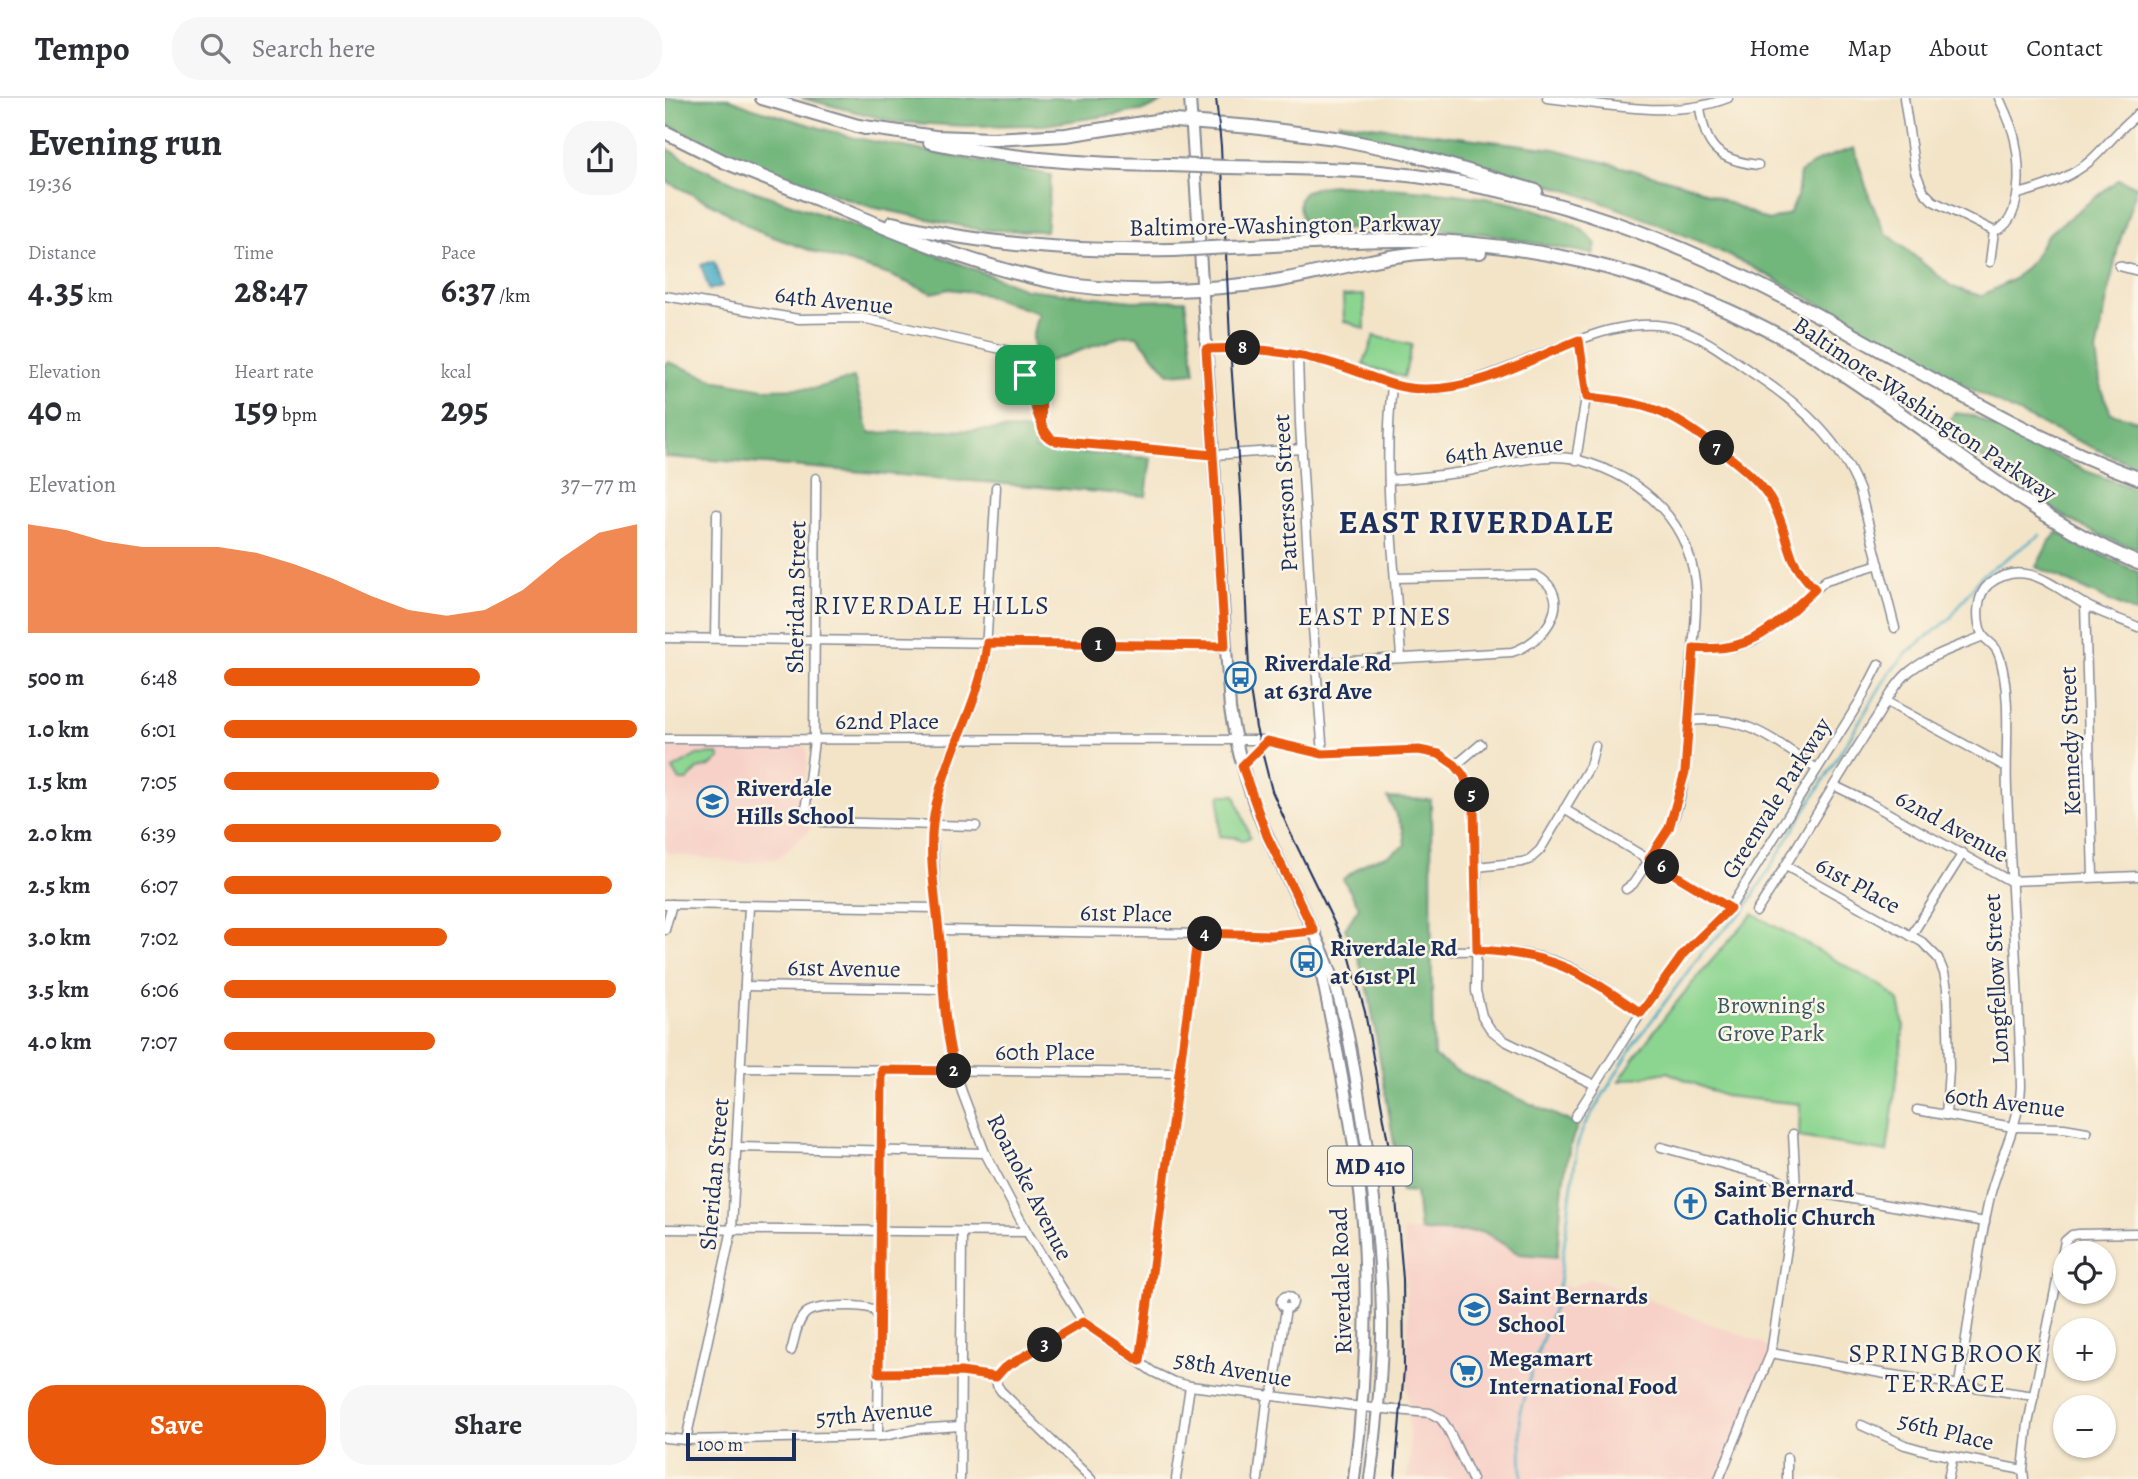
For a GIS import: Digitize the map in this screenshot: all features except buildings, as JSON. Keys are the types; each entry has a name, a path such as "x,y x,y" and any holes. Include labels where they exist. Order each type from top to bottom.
{"highway":[{"name":"Baltimore-Washington Parkway","path":"762,98 857,126 999,155 1073,163 1346,170 1422,177 1522,195 1624,226 1737,274 2005,419 2138,478"},
{"path":"857,126 935,137 1018,138 1066,135 1162,120 1193,121 1335,138 1413,154 1542,193 1624,226"},
{"name":"Baltimore-Washington Parkway","path":"665,132 725,162 810,196 888,222 994,243 1093,249 1173,250 1375,240 1443,241 1552,254 1616,269 1697,296 1791,342 1842,373 2021,500 2088,539 2138,563"},
{"path":"810,196 885,228 1026,276 1113,289 1201,287 1293,279 1394,256 1466,251 1519,256 1657,282"}],"main road":[{"name":"Riverdale Road","path":"1191,98 1230,709 1242,766 1267,836 1314,931 1332,974 1342,1008 1367,1142 1378,1230 1383,1317 1378,1408"},
{"name":"Riverdale Road","path":"1314,931 1351,1135 1363,1223 1367,1311 1362,1408"},
{"name":"MD 410","path":"1354,1479 1362,1408"},
{"name":"MD 410","path":"1370,1479 1378,1408"}],"street":[{"path":"1548,98 1664,108 1700,107 1728,98"},
{"path":"1664,98 1664,108"},
{"path":"1904,98 1915,171 1924,192 1933,201 1994,231"},
{"path":"1994,231 2008,223 2018,194 2015,138 1999,98"},
{"path":"1700,107 1704,130 1711,146 1718,153 1738,162 1758,165"},
{"path":"2018,194 2058,179 2088,163 2118,130 2138,114"},
{"path":"1990,262 1994,231"},
{"path":"2119,266 2138,271"},
{"name":"64th Avenue","path":"665,296 799,319 863,318 1010,351 1020,362 1025,375 1035,380 1041,390 1040,416 1047,435 1053,440 1213,455"},
{"path":"1206,349 1262,349 1346,367 1392,386 1426,389 1474,382 1579,340 1636,327 1656,325 1689,333 1785,396 1826,433 1855,477 1895,628"},
{"path":"1576,460 1587,397 1579,340"},
{"name":"Patterson Street","path":"1299,356 1302,449 1323,754"},
{"path":"1392,386 1389,480 1401,657"},
{"path":"1587,397 1627,401 1669,414 1694,429 1741,466 1770,498 1782,523 1796,565 1815,589"},
{"path":"1213,455 1302,449"},
{"name":"64th Avenue","path":"1389,480 1453,474 1527,460 1558,457 1576,460 1605,470 1647,493 1682,535 1691,559 1695,583 1694,648 1685,772 1669,828 1649,859"},
{"name":"Sheridan Street","path":"816,478 814,741 807,809 813,818 833,822 932,825"},
{"name":"Roanoke Avenue","path":"996,487 987,643 981,683 941,784 932,825 943,989 949,1044 985,1153 1027,1232 1083,1322"},
{"path":"715,638 717,514"},
{"path":"1694,648 1734,647 1755,640 1778,624 1826,580 1879,564"},
{"name":"Longfellow Street","path":"1959,1384 1985,1222 1994,1180 2020,1105 2021,1087 2003,673 1995,646 1983,636 1978,603 1985,588 2013,573 2031,574 2059,587 2084,604"},
{"path":"1315,663 1501,654 1522,649 1530,644 1551,623 1555,606 1550,588 1540,577 1512,574 1396,578"},
{"path":"2084,604 2138,627"},
{"name":"Kennedy Street","path":"2084,604 2093,877"},
{"name":"Greenvale Parkway","path":"1756,912 1903,678 1916,667 1983,636"},
{"path":"665,638 1225,646"},
{"name":"Greenvale Parkway","path":"1576,1117 1641,1013 1684,953 1730,908 1860,701 1879,664"},
{"path":"1887,702 2005,766"},
{"path":"1689,721 1706,719 1740,723 1761,733 1817,769"},
{"name":"62nd Place","path":"665,738 814,741 1267,741 1323,754 1419,750 1439,754 1455,765"},
{"path":"1242,766 1267,741"},
{"path":"1481,744 1455,765 1464,776 1472,797 1477,867 1478,1007 1491,1030 1506,1041 1595,1085"},
{"path":"1477,867 1515,864 1529,860 1540,850 1590,766 1595,746"},
{"name":"62nd Avenue","path":"1835,786 1963,853 2010,881 2138,876"},
{"path":"1564,809 1730,908"},
{"path":"932,825 976,826"},
{"path":"1912,936 1963,853"},
{"path":"1626,889 1633,884 1649,859"},
{"name":"61st Place","path":"1786,866 1922,942 1938,958 1944,973 1949,1069 1946,1115"},
{"path":"665,930 668,904 936,908"},
{"name":"Sheridan Street","path":"686,1440 732,1229 750,906"},
{"name":"61st Place","path":"938,930 1271,935 1314,931"},
{"path":"1140,1361 1198,933"},
{"path":"1449,951 1518,953 1566,966 1588,977 1641,1013"},
{"name":"61st Avenue","path":"745,986 943,989"},
{"name":"60th Place","path":"742,1068 1179,1073"},
{"path":"878,1436 882,1070"},
{"name":"60th Avenue","path":"1917,1110 2013,1127 2064,1128 2087,1132"},
{"path":"1719,1479 1771,1353 1796,1189 1793,1133"},
{"path":"737,1147 985,1153"},
{"path":"1661,1147 1774,1178 1796,1189 1985,1222"},
{"path":"665,1229 1027,1232"},
{"path":"960,1479 962,1232"},
{"path":"2024,1474 2026,1433 2062,1248 2068,1237 2079,1234 2138,1233"},
{"path":"791,1351 800,1322 811,1310 834,1307 868,1308 875,1312 880,1320"},
{"path":"1258,1479 1286,1308"},
{"path":"1083,1322 1004,1368 996,1377 1001,1391 1091,1479"},
{"name":"58th Avenue","path":"1083,1322 1164,1378 1190,1386 1362,1408"},
{"path":"1771,1353 1886,1374 2034,1396"},
{"path":"879,1373 961,1372 996,1377"},
{"path":"1176,1479 1190,1386"},
{"path":"1362,1408 1417,1410 1435,1415 1448,1429 1472,1479"},
{"name":"57th Avenue","path":"665,1438 686,1440 878,1436 917,1429 960,1426"},
{"name":"56th Place","path":"1861,1426 1905,1445 2024,1474"},
{"path":"1948,1479 1953,1456"},
{"path":"1787,1458 1787,1479"}],"shaded area":[{"path":"806,746 807,765 800,814 813,827 778,858 744,863 665,853 665,747"},
{"path":"1403,1231 1484,1232 1519,1254 1563,1257 1560,1286 1571,1287 1595,1279 1764,1344 1771,1353 1719,1479 1407,1479 1410,1456 1408,1321"}],"green space":[{"path":"665,98 728,98 851,137 1051,175 1046,231 981,230 871,207 766,171 705,145 665,124"},
{"path":"802,98 1163,98 1162,102 1146,110 1044,125 965,126 895,122"},
{"path":"1339,122 1555,149 1692,186 1769,221 1789,214 1797,197 1800,173 1819,160 1854,148 1870,199 1885,232 1952,287 1981,296 2014,279 2032,261 2047,235 2119,179 2137,187 2118,247 2096,352 2101,389 2111,413 2138,421 2138,467 1982,395 1763,273 1696,240 1597,200 1546,183 1443,154 1339,130"},
{"path":"665,147 701,168 748,189 935,254 1025,289 1132,301 1185,300 1195,372 1169,374 1137,336 1123,336 1035,366 1032,337 1038,313 979,293 949,289 932,293 889,275 757,231 716,206 665,181"},
{"path":"1340,185 1429,191 1523,206 1576,226 1596,244 1593,254 1485,234 1425,228 1307,229 1301,217 1300,199 1318,187"},
{"path":"1364,295 1365,329 1344,321 1343,296"},
{"path":"1374,336 1412,345 1404,377 1363,365"},
{"path":"668,362 718,381 764,389 816,388 854,378 869,433 1015,429 1034,431 1035,450 1151,458 1146,496 665,457 665,364"},
{"path":"1954,413 1971,415 2086,471 2138,490 2138,549 2111,540 2060,514 1944,430"},
{"path":"2058,532 2138,572 2138,614 2036,567 2049,542"},
{"path":"718,754 720,759 710,766 698,769 687,781 680,781 673,769 697,755"},
{"path":"1220,795 1235,795 1250,837 1242,841 1239,838 1219,836"},
{"path":"1388,798 1431,800 1434,1056 1455,1070 1578,1125 1565,1171 1557,1257 1519,1254 1484,1232 1420,1231 1416,1192 1402,1191 1369,994 1355,948 1345,929 1359,907 1343,879 1369,861 1389,855 1405,845 1403,829"},
{"name":"Browning's Grove Park","path":"1753,914 1885,988 1899,1001 1904,1026 1887,1152 1799,1137 1800,1104 1724,1096 1667,1072 1619,1081 1683,995"}],"water":[{"path":"714,261 722,286 709,290 701,265"}],"waterway":[{"path":"1522,1479 1520,1411 1557,1299 1577,1146 1584,1126 1635,1043 1703,951 1745,909 1889,673 1910,650 1949,620 1981,576 2040,535"}],"tram line":[{"path":"1216,98 1221,146 1250,690 1256,728 1272,791 1348,951 1365,1012 1394,1176 1403,1279 1404,1369 1395,1479"}],"place":[{"name":"Riverdale Rd at 63rd Ave","path":"1241,677"},
{"name":"Riverdale Hills School","path":"713,802"},
{"name":"Riverdale Rd at 61st Pl","path":"1307,962"},
{"name":"Saint Bernard Catholic Church","path":"1691,1203"},
{"name":"Saint Bernards School","path":"1475,1310"},
{"name":"Megamart International Food","path":"1466,1372"}],"district":[{"name":"EAST RIVERDALE","path":"1477,522"},
{"name":"RIVERDALE HILLS","path":"932,605"},
{"name":"EAST PINES","path":"1375,616"},
{"name":"SPRINGBROOK TERRACE","path":"1946,1368"}],"route":[{"path":"1025,375 1031,394 1047,435 1053,440 1075,443 1213,455 1225,646 987,643 981,683 946,769 932,825 946,1028 956,1071 882,1070 879,1373 961,1372 996,1377 1004,1368 1083,1322 1140,1361 1198,933 1271,935 1314,931 1267,836 1242,766 1267,741 1323,754 1428,751 1439,754 1455,765 1464,776 1474,807 1477,950 1518,953 1566,966 1588,977 1641,1013 1684,953 1730,908 1649,859 1669,828 1685,772 1694,648 1734,647 1755,640 1778,624 1815,589 1803,576 1792,557 1782,523 1770,498 1741,466 1694,429 1669,414 1642,404 1587,397 1579,340 1474,382 1426,389 1392,386 1346,367 1275,351 1206,349 1213,455 1053,440 1049,438 1047,435 1040,416 1041,390 1035,380 1025,375"}]}
